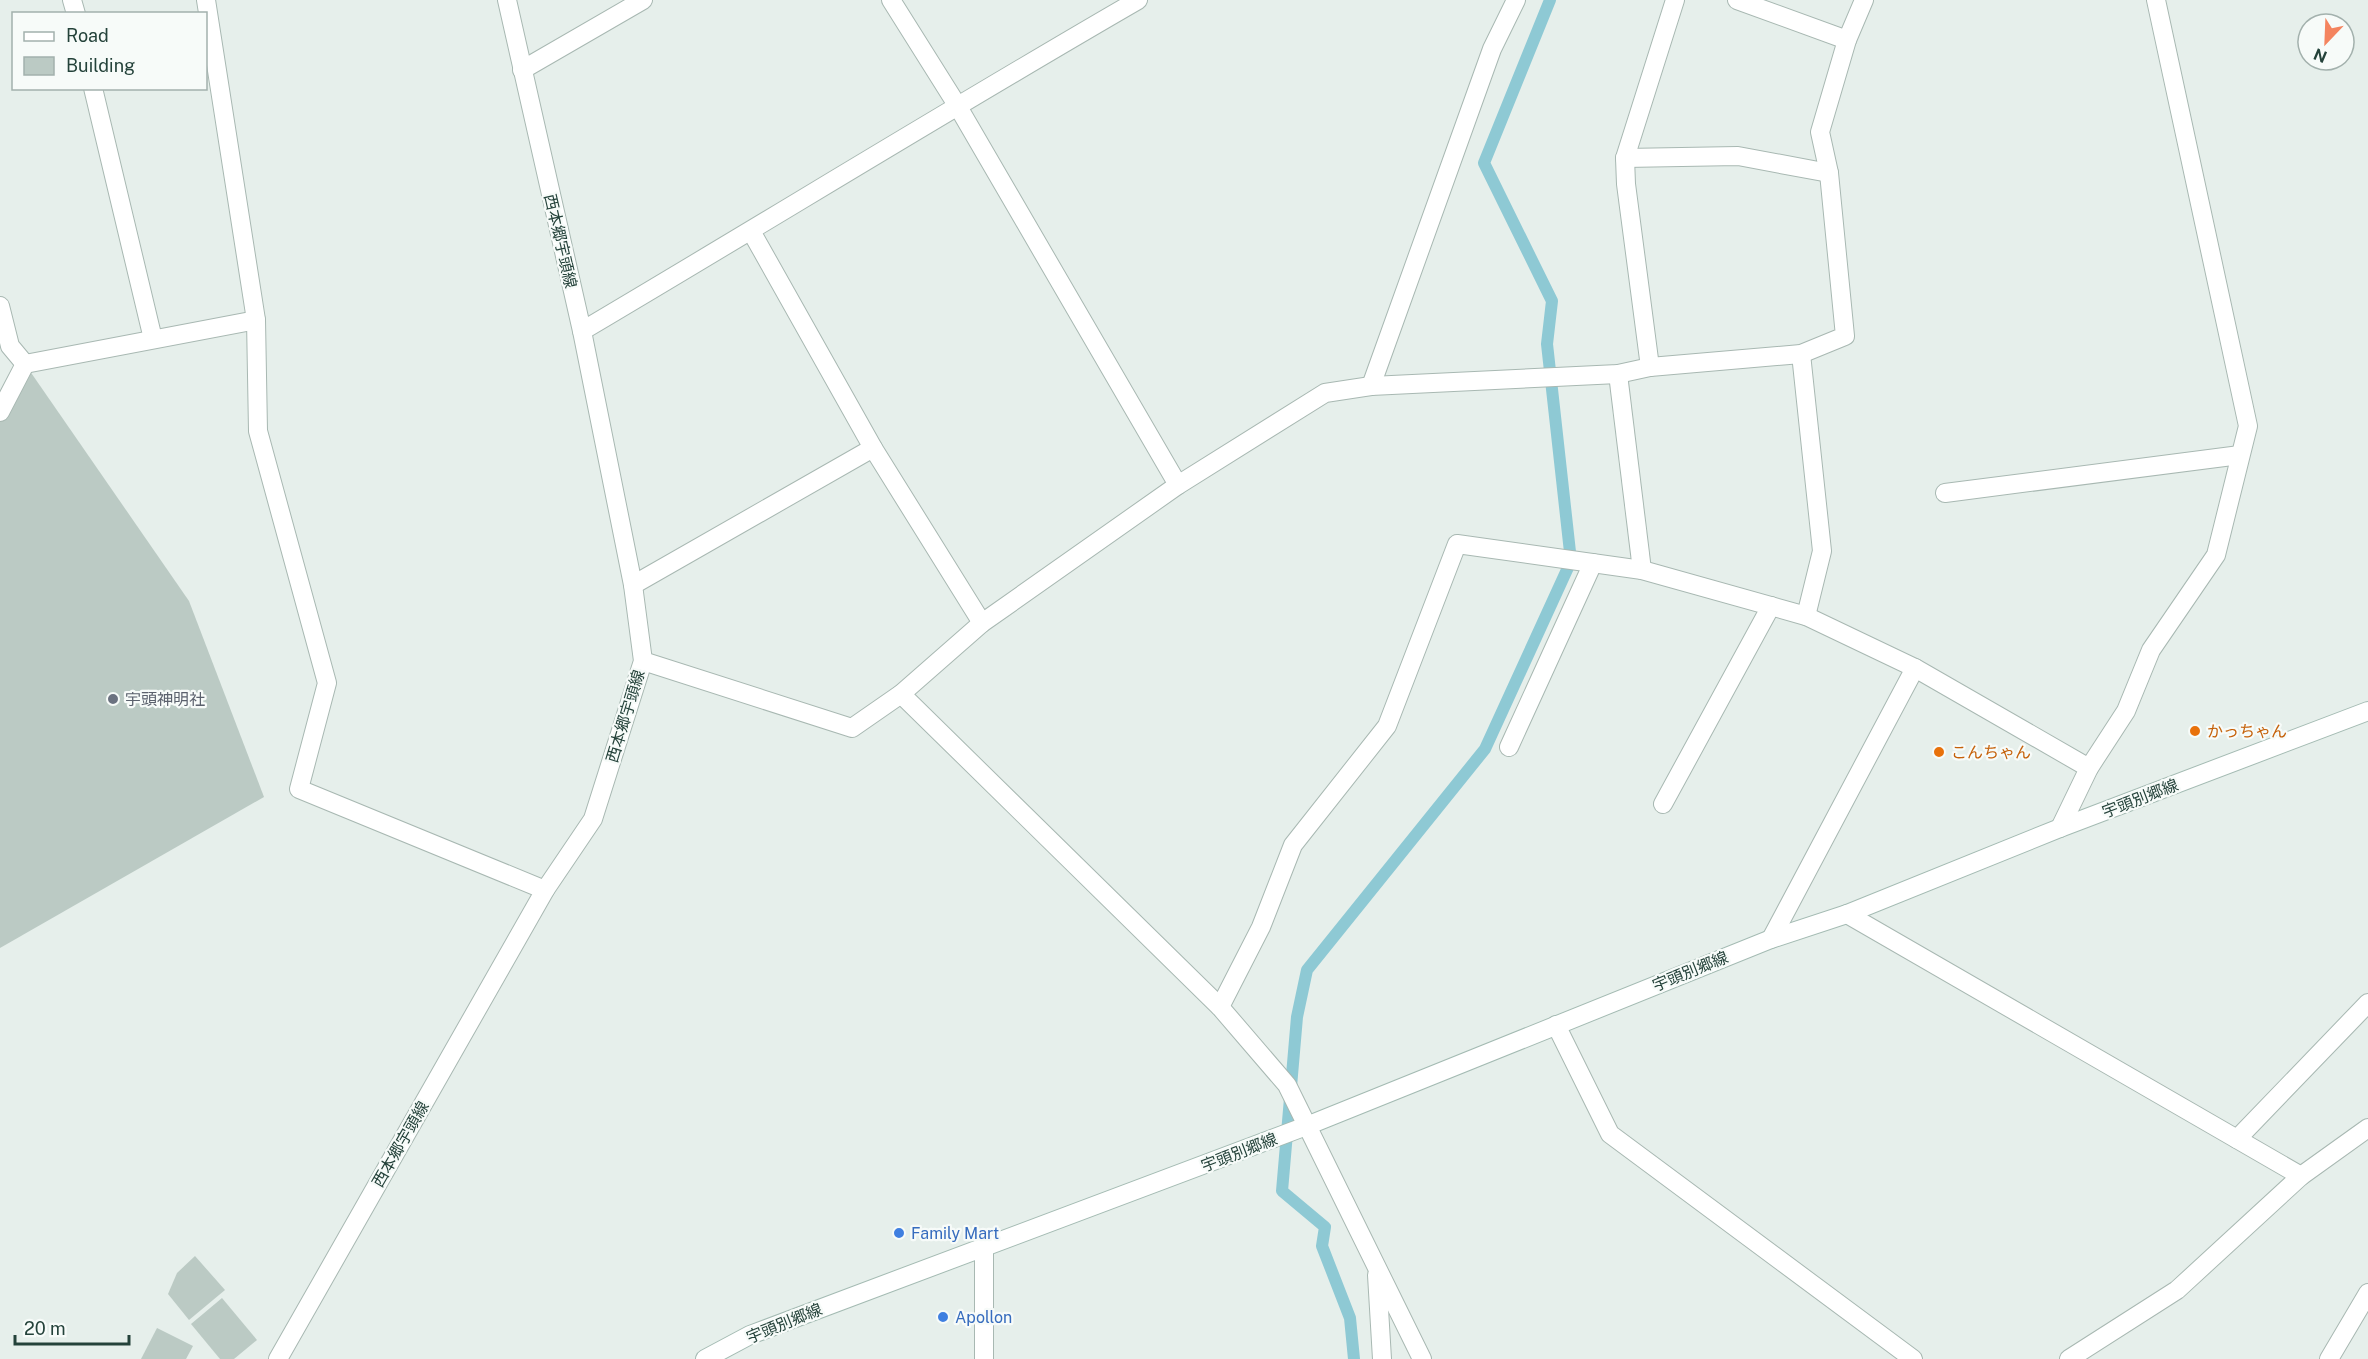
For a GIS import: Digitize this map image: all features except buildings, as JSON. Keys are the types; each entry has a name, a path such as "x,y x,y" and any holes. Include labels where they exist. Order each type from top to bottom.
{"street":[{"path":"206,0 256,320 258,431 327,683 299,789 545,890"},
{"name":"西本郷宇頭線","path":"278,1359 545,890 593,819 643,661 633,585 582,331 507,0"},
{"path":"522,70 643,0"},
{"path":"891,0 957,105 1178,485"},
{"path":"582,331 957,105 1138,0"},
{"path":"1371,386 1492,49 1516,0"},
{"path":"1650,367 1626,183 1625,158 1675,0"},
{"path":"1737,0 1847,40"},
{"path":"643,661 852,728 901,694 982,623 1178,485 1325,393 1371,386 1618,375 1650,367 1801,354 1845,336 1829,173 1820,132 1847,40 1864,0"},
{"path":"2061,828 2089,768 2126,711 2151,650 2216,555 2248,426 2156,0"},
{"path":"93,90 153,339"},
{"path":"1625,158 1738,156 1829,173"},
{"path":"751,231 873,448 982,623"},
{"path":"0,306 10,346 25,364"},
{"path":"25,364 256,320"},
{"path":"1801,354 1822,550 1806,616"},
{"path":"0,412 25,364"},
{"path":"1618,375 1642,570"},
{"path":"633,585 873,448"},
{"path":"1945,493 2240,455"},
{"path":"1220,1007 1262,927 1293,845 1387,726 1457,544 1642,570 1806,616 1915,668 2089,768"},
{"path":"1509,747 1593,563"},
{"path":"1663,804 1771,606"},
{"path":"1771,939 1915,668"},
{"path":"901,694 1220,1007 1287,1085 1309,1125 1376,1268 1422,1359"},
{"name":"宇頭別郷線","path":"710,1358 750,1335 1309,1125 1771,939 1847,914 2061,828 2368,711"},
{"path":"1847,914 2301,1176"},
{"path":"2237,1139 2368,1003"},
{"path":"1556,1025 1610,1134 1913,1359"},
{"path":"2068,1359 2177,1290 2301,1176 2368,1128"},
{"path":"984,1247 984,1359"},
{"path":"1376,1268 1382,1359"},
{"path":"2329,1359 2368,1293"}],"waterway":[{"path":"1354,1359 1350,1318 1322,1246 1325,1227 1282,1191 1297,1017 1307,970 1485,749 1571,561 1547,344 1552,301 1484,163 1550,0"}],"place":[{"name":"宇頭神明社","path":"113,699"},
{"name":"かっちゃん","path":"2195,731"},
{"name":"こんちゃん","path":"1939,752"},
{"name":"Family Mart","path":"899,1233"},
{"name":"Apollon","path":"943,1317"}]}
